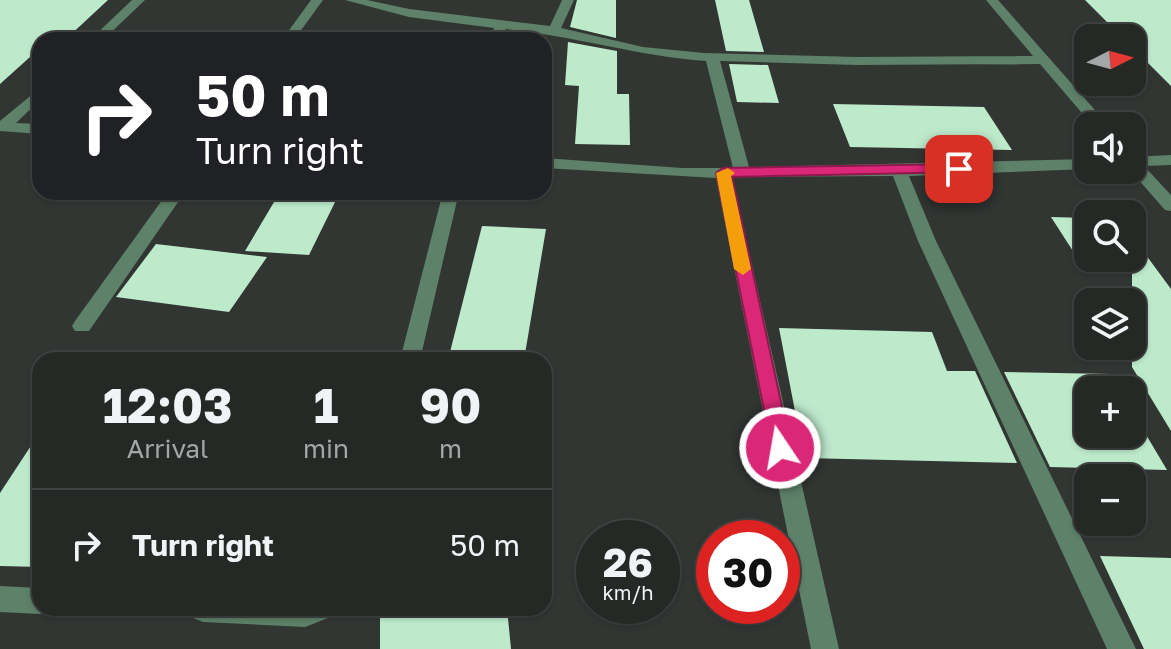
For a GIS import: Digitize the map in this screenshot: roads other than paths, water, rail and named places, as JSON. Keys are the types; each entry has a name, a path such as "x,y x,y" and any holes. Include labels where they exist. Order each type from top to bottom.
{"street":[{"path":"105,32 139,0"},
{"path":"294,32 317,0"},
{"path":"351,0 409,13 554,30 643,51 712,57 1044,60"},
{"path":"554,30 568,0"},
{"path":"992,0 1089,112"},
{"path":"499,32 501,25"},
{"path":"712,57 825,649"},
{"path":"2,126 32,99"},
{"path":"2,126 32,128"},
{"path":"1146,161 1171,160"},
{"path":"552,164 682,173 899,171 1074,165"},
{"path":"899,171 927,241 1122,649"},
{"path":"1146,178 1171,206"},
{"path":"82,326 171,200"},
{"path":"412,352 449,200"},
{"path":"0,599 32,601"}]}
